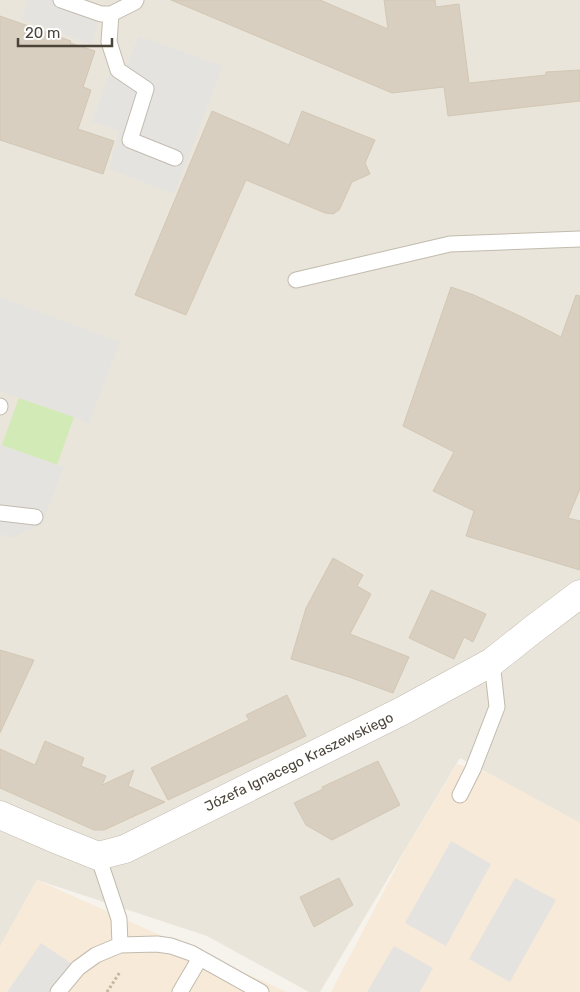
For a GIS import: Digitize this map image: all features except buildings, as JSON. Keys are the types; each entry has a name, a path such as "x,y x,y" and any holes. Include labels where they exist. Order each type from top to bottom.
{"street":[{"name":"Józefa Ignacego Kraszewskiego","path":"98,856 125,849 402,711 492,662 580,594"},
{"path":"0,815 98,856"}],"lane":[{"path":"61,0 101,14 111,14 136,0"},
{"path":"111,14 110,42 118,70 146,89 130,140 175,158"},
{"path":"296,280 450,244 580,239"},
{"path":"0,513 35,517"},
{"path":"460,795 473,769 497,707 492,662"},
{"path":"98,856 119,919 120,945"},
{"path":"62,991 78,968 96,955 120,945 157,944 171,946 191,953 260,992"},
{"path":"180,992 200,958"}],"path":[{"path":"107,992 123,967"}],"shaded area":[{"path":"0,0 580,0 580,823 460,758 320,992 309,992 207,936 37,880 0,947"},
{"path":"28,0 61,0 101,14 92,44 21,19"},
{"path":"139,36 223,66 174,194 109,169 119,131 92,121 111,68 123,73"},
{"path":"0,297 120,342 89,424 0,391"},
{"path":"0,445 64,467 42,524 12,538 0,534"},
{"path":"457,764 488,773 580,823 580,992 331,992 407,847"},
{"path":"451,841 491,864 446,946 405,923"},
{"path":"515,878 556,900 510,982 469,959"},
{"path":"37,880 287,992 0,992 0,947"},
{"path":"41,943 78,968 58,992 7,992"},
{"path":"394,946 433,968 420,992 367,992"}],"green space":[{"path":"19,398 74,417 57,465 2,445"}]}
